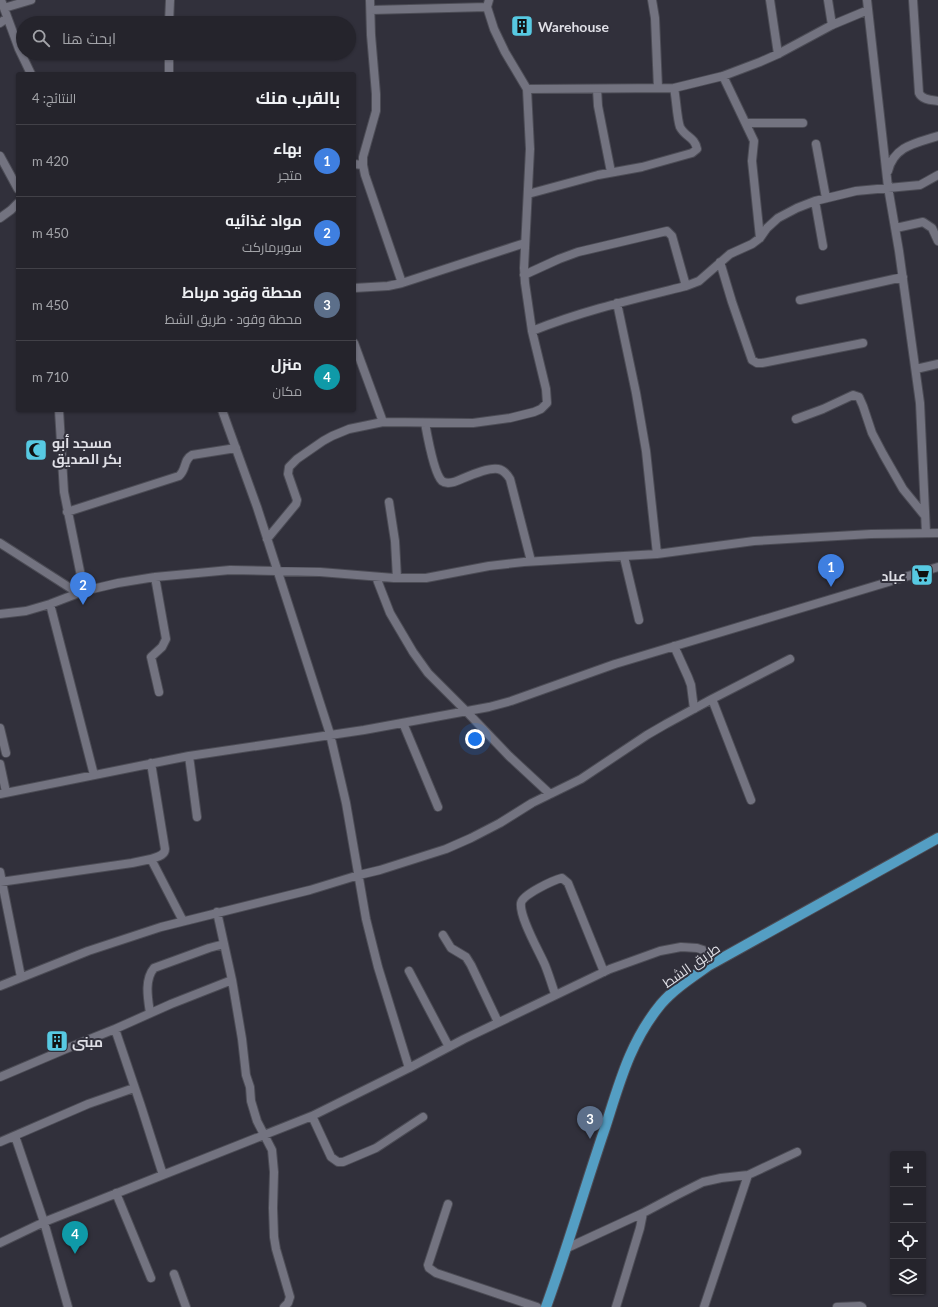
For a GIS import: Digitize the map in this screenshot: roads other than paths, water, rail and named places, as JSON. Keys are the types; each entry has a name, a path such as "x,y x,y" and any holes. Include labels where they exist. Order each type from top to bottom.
{"main road":[{"name":"طريق الشط","path":"546,1307 567,1248 624,1068 635,1043 654,1013 670,995 694,976 717,961 938,838"}],"street":[{"path":"16,41 2,4 31,0"},
{"path":"169,16 170,0"},
{"path":"370,0 376,111 363,157 363,165 365,175 402,283"},
{"path":"652,0 655,18 658,88"},
{"path":"770,0 778,54"},
{"path":"828,0 832,25"},
{"path":"867,0 888,187 896,228 916,369 922,436 926,533"},
{"path":"914,0 919,93 920,96 924,98 938,101"},
{"path":"267,539 296,504 297,500 288,474 289,467 293,462 332,436 349,429 383,422 473,423 510,418 542,409 547,403 546,389 532,331 524,275 530,149 527,89 505,52 494,29 488,4 371,10"},
{"path":"527,89 674,88 723,76 778,54 832,25 868,10"},
{"path":"0,22 7,18"},
{"path":"24,60 30,72"},
{"path":"169,60 169,72"},
{"path":"723,76 754,141 752,161 760,238"},
{"path":"528,194 611,172 642,168 692,153 697,149 696,143 692,138 685,134 680,126 674,88"},
{"path":"597,89 598,106 611,172"},
{"path":"746,123 803,123"},
{"path":"887,174 890,163 898,152 911,145 938,136"},
{"path":"816,144 826,198"},
{"path":"0,156 16,184"},
{"path":"356,164 363,165"},
{"path":"532,331 568,317 686,286 699,281 730,254 752,244 760,238 767,228 778,218 815,201 856,191 920,185 938,176"},
{"path":"815,201 823,246"},
{"path":"0,218 16,205"},
{"path":"896,228 923,222 932,228 938,241"},
{"path":"524,275 578,252 667,231 672,236 686,286"},
{"path":"356,288 388,286 402,283 525,243"},
{"path":"720,262 752,360 757,363 863,343"},
{"path":"800,300 903,277"},
{"path":"617,303 636,393 646,451 657,554"},
{"path":"356,348 383,422"},
{"path":"916,369 938,364"},
{"path":"796,419 853,396 859,398 872,433 883,454 903,489 925,516"},
{"path":"59,412 64,492 81,592"},
{"path":"223,412 267,539 330,734 346,803 366,919 378,967 409,1068"},
{"path":"425,423 437,472 442,481 449,484 490,469 499,469 506,473 510,479 531,561"},
{"path":"67,512 179,476 184,470 185,462 192,455 236,448"},
{"path":"389,502 395,541 397,578"},
{"path":"0,614 26,611 50,604 81,592 118,583 155,577 230,570 426,578 489,566 531,561 657,554 754,541 863,534 938,533"},
{"path":"0,543 81,592"},
{"path":"624,556 639,620"},
{"path":"0,764 3,793 189,756 364,730 467,712 512,700 615,664 938,567"},
{"path":"155,577 166,639 162,647 151,657 159,692"},
{"path":"376,577 390,613 423,667 509,756 550,794"},
{"path":"50,604 94,775"},
{"path":"674,646 691,685 694,709"},
{"path":"0,986 88,951 182,921 310,890 446,849 500,823 550,794 581,779 647,735 712,699 790,659"},
{"path":"712,699 751,800"},
{"path":"403,723 438,807"},
{"path":"0,728 6,753"},
{"path":"189,756 197,817"},
{"path":"1,882 132,863 151,859 162,854 165,851 165,848 151,763"},
{"path":"151,859 182,921"},
{"path":"0,872 21,977"},
{"path":"555,994 545,965 522,912 521,904 527,895 561,878 567,881 572,890 604,972"},
{"path":"217,912 232,980 242,1039 246,1075 250,1087 250,1098 257,1121 270,1145 274,1162 274,1237 290,1297 288,1303 284,1307"},
{"path":"443,935 451,948 466,957 472,965 498,1022"},
{"path":"150,1013 148,980 149,974 154,968 224,944"},
{"path":"0,1243 44,1222 116,1192 312,1116 498,1022 604,972 660,951 681,947 703,950 717,961"},
{"path":"409,970 449,1047"},
{"path":"0,1077 115,1029 177,1001 232,980"},
{"path":"115,1029 163,1175"},
{"path":"0,1142 88,1104 134,1088"},
{"path":"312,1116 331,1157 340,1162 344,1162 376,1148 423,1117"},
{"path":"15,1136 44,1222 68,1307"},
{"path":"567,1248 643,1213 703,1182 748,1175 797,1152"},
{"path":"704,1307 748,1175"},
{"path":"116,1192 151,1278"},
{"path":"448,1204 430,1255 428,1264 429,1268 436,1273 537,1307"},
{"path":"616,1307 640,1228 643,1213"},
{"path":"174,1274 186,1307"},
{"path":"838,1307 862,1307"}],"place":[{"name":"Warehouse","path":"522,26"},
{"name":"مسجد أبو بكر الصديق","path":"36,450"},
{"name":"عباد","path":"922,575"},
{"name":"بهاء","path":"831,587"},
{"name":"مواد غذائيه","path":"83,605"},
{"name":"مبنى","path":"57,1041"},
{"name":"محطة وقود مرباط","path":"590,1139"},
{"name":"منزل","path":"75,1254"}]}
